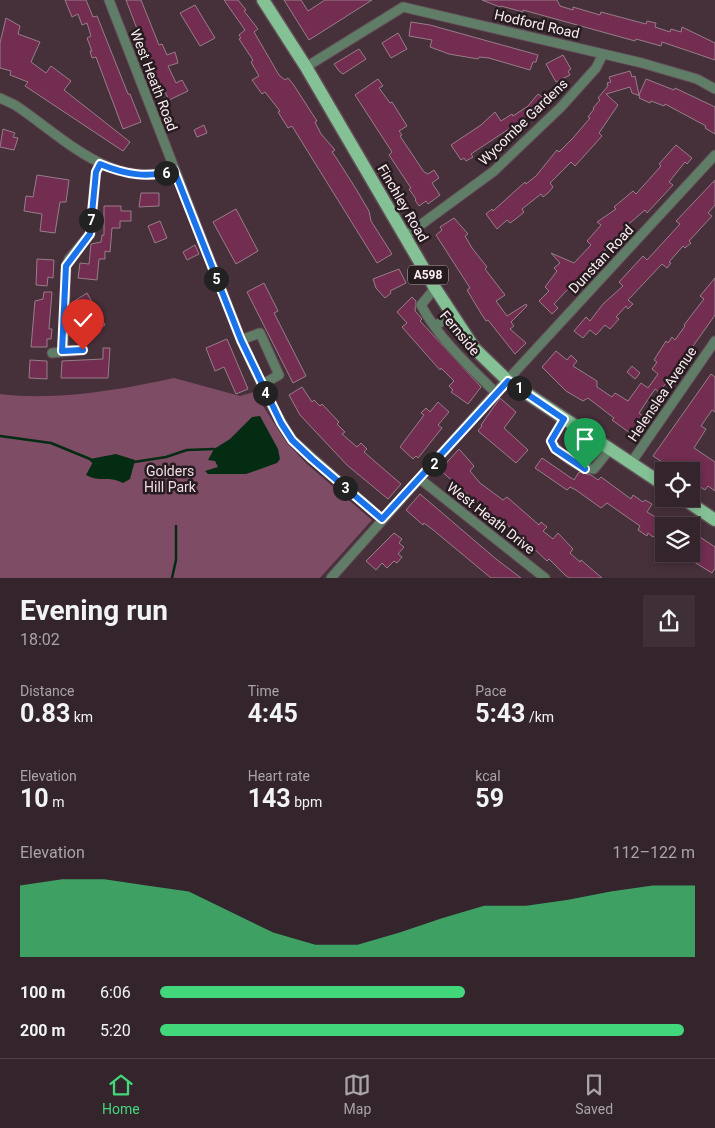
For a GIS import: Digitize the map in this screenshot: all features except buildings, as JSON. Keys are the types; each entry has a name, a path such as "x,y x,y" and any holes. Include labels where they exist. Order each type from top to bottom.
{"main road":[{"name":"Finchley Road","path":"263,0 306,67 404,237 475,349 508,381 655,479"},
{"path":"696,507 715,520"}],"street":[{"name":"West Heath Road","path":"109,0 241,340 261,385 292,440 382,519"},
{"name":"Hodford Road","path":"306,67 403,7 603,54 697,80 715,89"},
{"name":"Wycombe Gardens","path":"404,237 494,171 529,139 596,68 603,54"},
{"path":"0,98 23,110 100,164 131,174 153,175 174,170"},
{"name":"Dunstan Road","path":"331,578 496,393 715,155"},
{"path":"62,351 66,266 90,234 96,172 100,164"},
{"name":"Fernside","path":"435,288 421,305 448,345 496,393"},
{"path":"434,326 452,315"},
{"path":"241,340 260,333 279,375 261,385"},
{"name":"Helenslea Avenue","path":"632,464 715,341"},
{"path":"52,353 83,350"},
{"path":"564,419 551,441 555,449 585,469 594,468 610,449"},
{"name":"West Heath Drive","path":"420,479 545,578"}],"green space":[{"name":"Golders Hill Park","path":"174,378 240,396 254,392 287,443 307,464 372,520 320,578 0,578 0,394 43,396 87,393 131,387"}],"shaded area":[{"path":"260,416 278,449 280,459 277,463 246,474 208,474 205,471 218,467 215,461 208,460 214,449 230,439 252,417"},
{"path":"116,454 135,460 130,479 123,483 113,479 96,478 86,475 93,462 90,459"}],"waterway":[{"path":"0,436 51,443 93,462"},
{"path":"134,462 166,457 187,450 214,449"},
{"path":"172,578 176,560 176,526"}],"route":[{"path":"83,350 62,351 66,266 69,259 90,234 96,172 100,164 131,174 153,175 174,170 241,340 261,385 281,423 292,440 382,519 508,381 564,419 551,441 555,449 585,469"}]}
